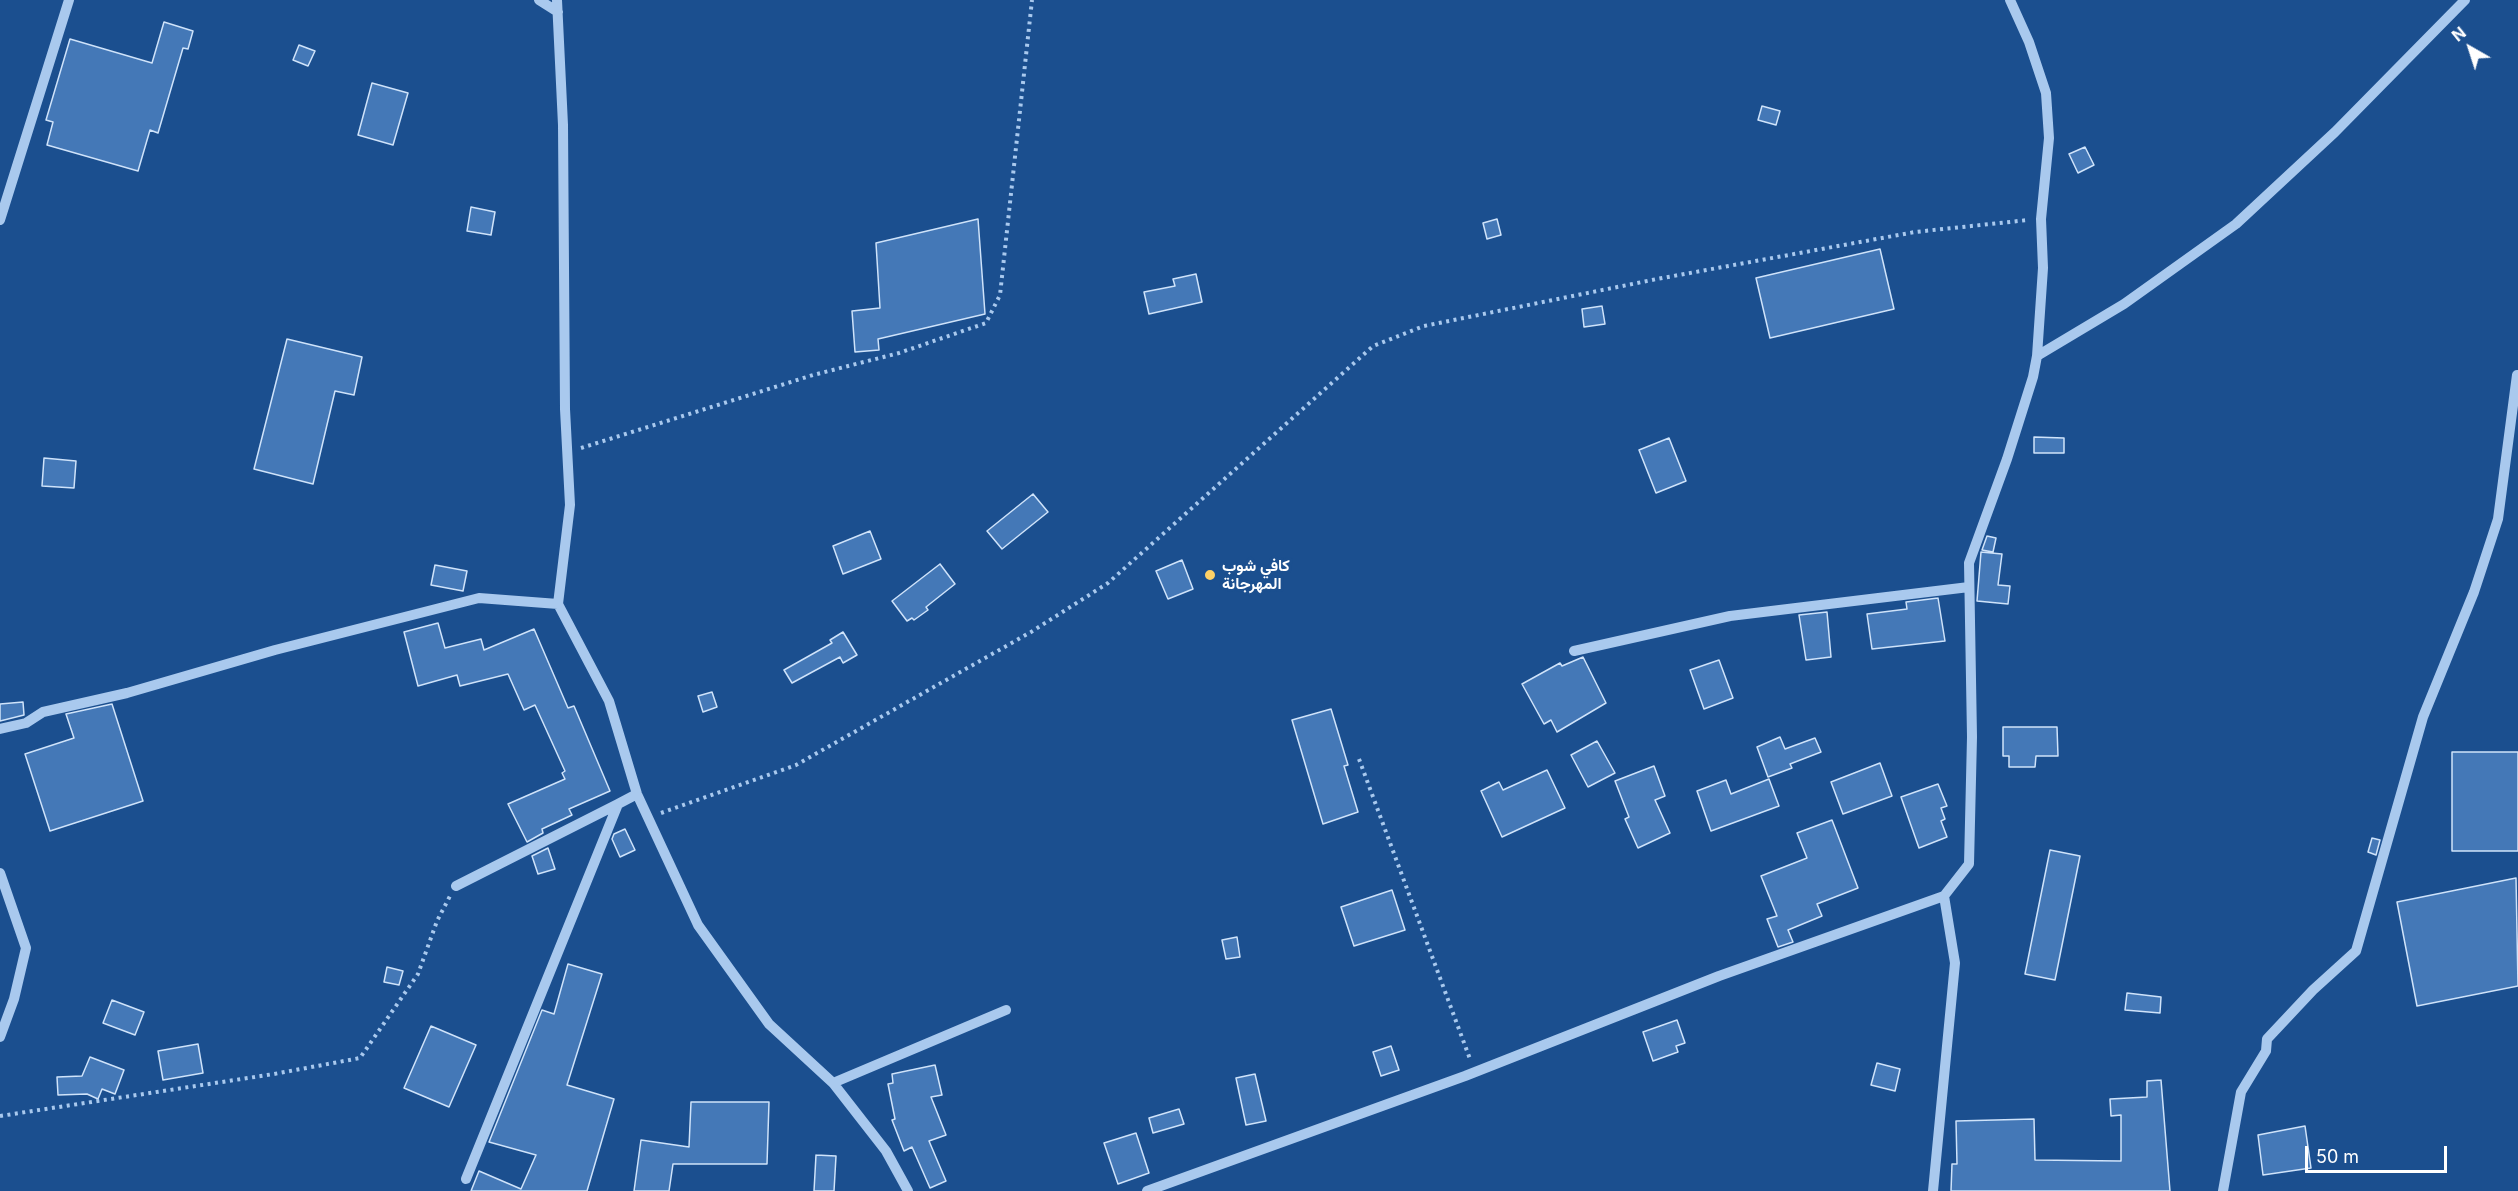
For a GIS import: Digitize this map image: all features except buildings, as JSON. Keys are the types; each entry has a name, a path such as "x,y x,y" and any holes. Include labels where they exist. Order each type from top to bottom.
{"street":[{"path":"0,220 69,0"},
{"path":"538,0 558,12"},
{"path":"557,0 563,125 570,505 558,604 609,701 637,794 698,925 769,1024 833,1083 886,1151 908,1191"},
{"path":"1147,1191 1475,1072 1719,976 1944,896 1969,864 1972,737 1969,564 2007,459 2037,356 2043,268 2041,219 2049,138 2046,93 2029,42 2010,0"},
{"path":"2037,356 2124,304 2236,224 2335,132 2465,0"},
{"path":"2223,1191 2241,1092 2266,1051 2267,1039 2313,990 2356,951 2423,717 2474,592 2498,519 2517,375"},
{"path":"1574,651 1730,616 1969,587"},
{"path":"0,729 26,723 44,712 127,693 275,650 479,598 558,604"},
{"path":"456,886 637,794"},
{"path":"466,1179 618,804"},
{"path":"0,873 26,948 14,999 0,1037"},
{"path":"1933,1191 1955,963 1944,896"},
{"path":"833,1083 1006,1010"}],"path":[{"path":"568,451 590,447 643,427 813,375 899,353 987,323 1000,295 1032,0"},
{"path":"648,818 796,765 1031,632 1098,589 1295,418 1373,346 1424,326 1657,279 1915,232 2041,219"},
{"path":"1359,759 1475,1072"},
{"path":"0,1116 274,1074 360,1058 418,975 437,921 456,886"}],"place":[{"name":"كافي شوب المهرجانة","path":"1210,575"}]}
